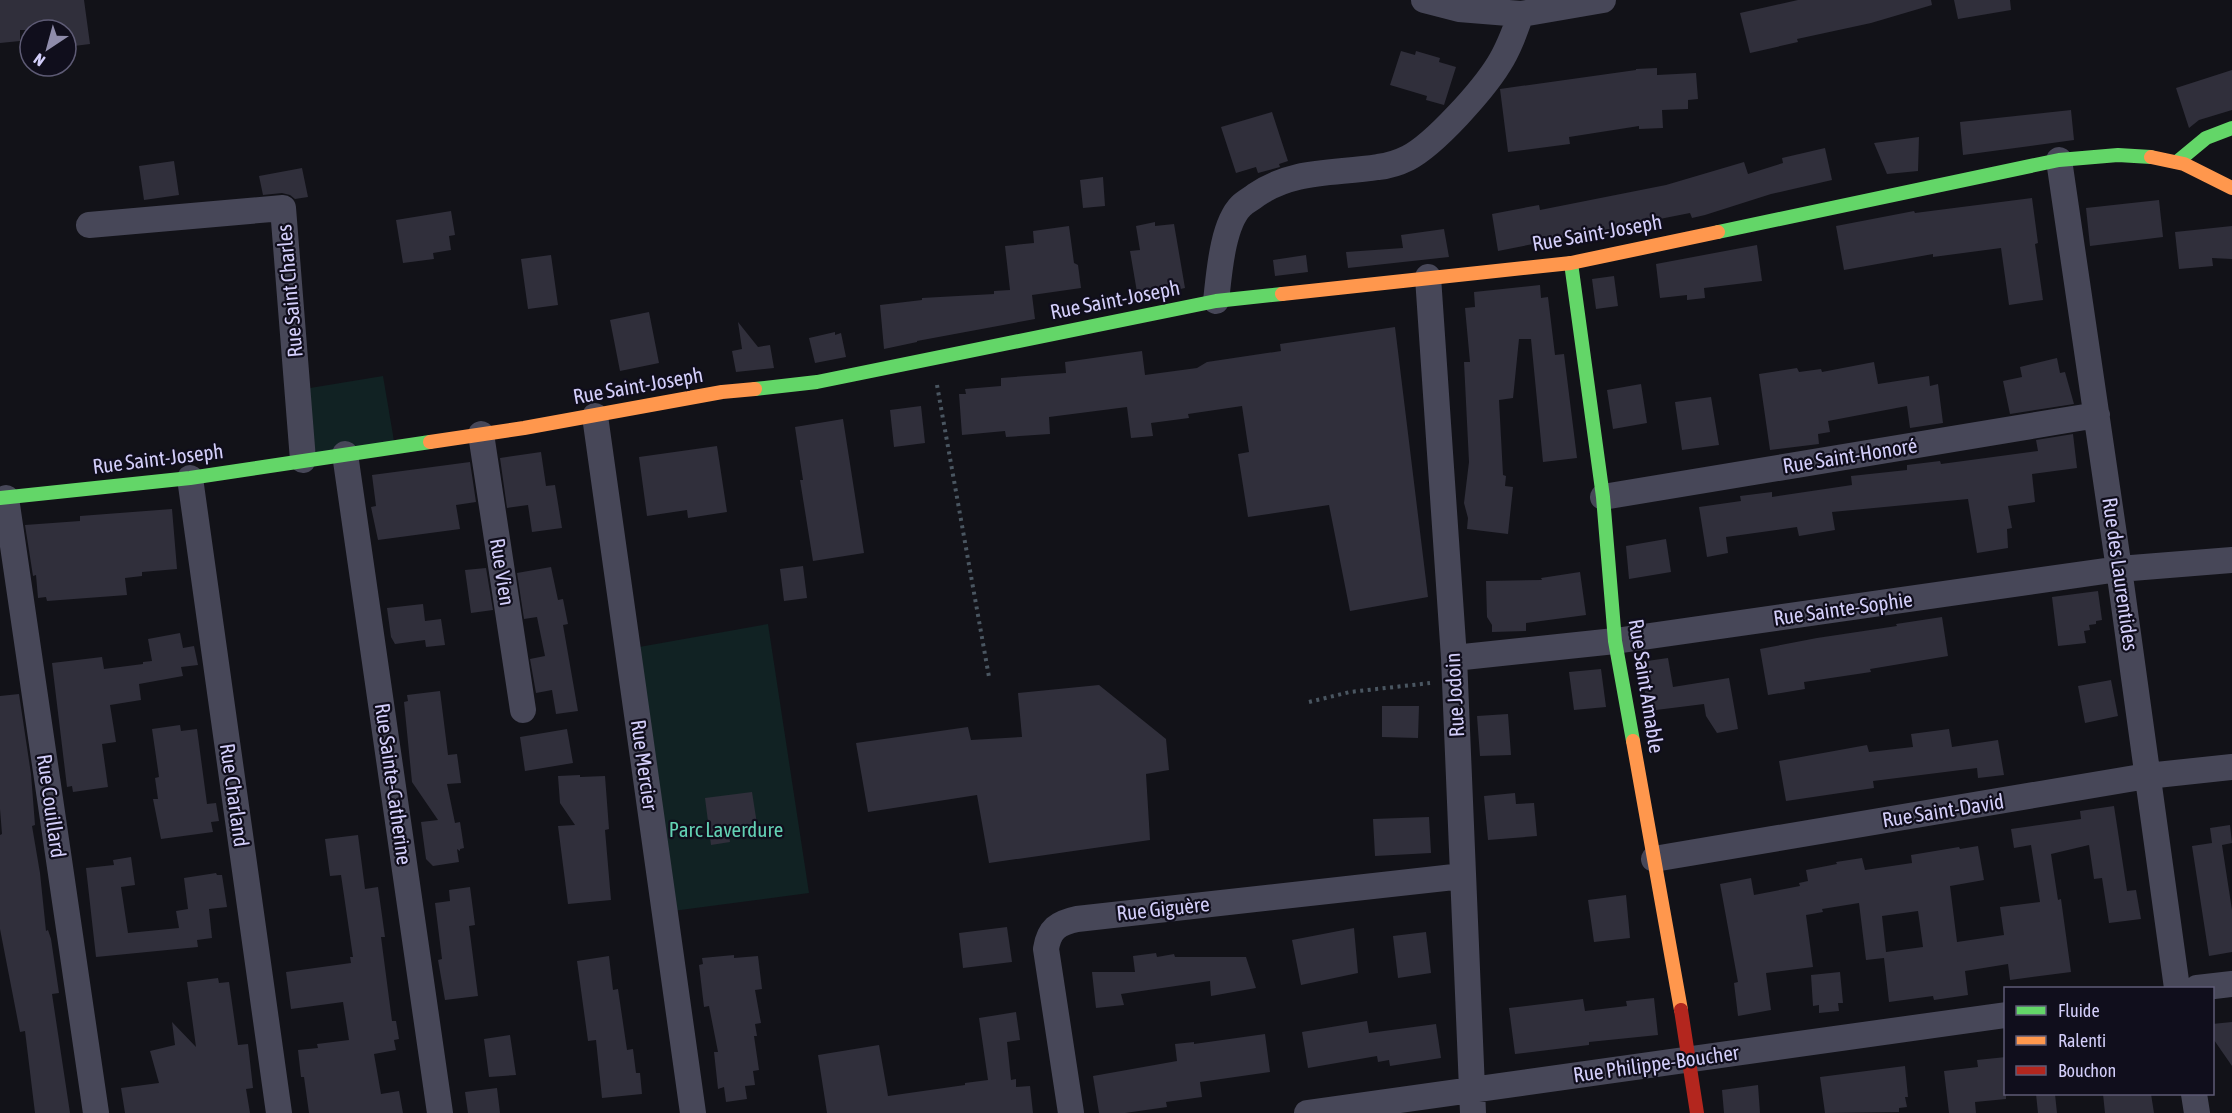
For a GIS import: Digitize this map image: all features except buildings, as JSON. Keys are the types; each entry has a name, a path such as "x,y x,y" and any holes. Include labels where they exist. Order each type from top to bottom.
{"street":[{"path":"1424,0 1459,9 1521,14 1603,0"},
{"path":"1216,302 1223,248 1231,224 1240,207 1271,184 1303,175 1378,167 1407,158 1427,145 1473,97 1499,64 1514,36 1521,14"},
{"path":"2177,162 2206,138 2232,128"},
{"name":"Rue Saint-Joseph","path":"3,498 190,478 595,416 722,392 817,382 1216,302 1571,263 2059,160 2141,156 2177,162 2215,183 2232,188"},
{"name":"Rue des Laurentides","path":"2059,160 2177,987"},
{"name":"Rue Saint Charles","path":"89,225 283,208 303,460"},
{"name":"Rue Saint Amable","path":"1571,263 1603,497 1615,641 1690,1060 1697,1113"},
{"name":"Rue Jodoin","path":"1428,277 1455,669 1472,1101"},
{"name":"Rue Mercier","path":"595,416 693,1113"},
{"name":"Rue Saint-Honoré","path":"1603,497 2097,416"},
{"name":"Rue Vien","path":"481,434 523,710"},
{"name":"Rue Sainte-Catherine","path":"345,454 440,1113"},
{"name":"Rue Charland","path":"190,478 279,1113"},
{"name":"Rue Couillard","path":"3,498 96,1113"},
{"name":"Rue Sainte-Sophie","path":"1455,669 1615,641 2119,569 2232,560"},
{"name":"Rue Saint-David","path":"1654,859 2148,776 2232,767"},
{"name":"Rue Giguère","path":"1071,1113 1046,949 1048,936 1059,923 1077,919 1463,876"},
{"path":"2206,987 2232,984"},
{"name":"Rue Philippe-Boucher","path":"1307,1113 1472,1101 1690,1060 2004,1015"},
{"path":"2194,1095 2197,1113"}],"path":[{"path":"932,358 989,677"},
{"path":"1309,702 1455,669"}],"green space":[{"path":"383,376 395,447 303,460 298,390"},
{"name":"Parc Laverdure","path":"768,624 809,893 665,912 628,649"}],"traffic: fast":[{"path":"2177,162 2206,138 2232,128"},
{"path":"1718,232 2059,160 2118,155 2151,157"},
{"path":"1571,263 1603,497 1615,641 1633,741"},
{"path":"755,389 817,382 1216,301 1282,294"},
{"path":"0,498 190,478 430,442"}],"traffic: slow":[{"path":"2151,157 2184,164 2232,188"},
{"path":"1282,294 1571,263 1718,232"},
{"path":"430,442 524,428 722,392 755,389"},
{"path":"1633,741 1681,1010"}],"traffic: jam":[{"path":"1681,1010 1697,1113"}]}
